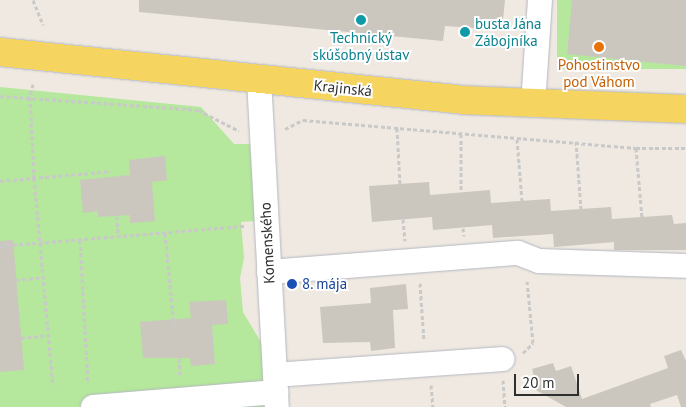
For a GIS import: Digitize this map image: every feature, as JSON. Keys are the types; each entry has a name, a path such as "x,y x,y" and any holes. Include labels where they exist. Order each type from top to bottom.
{"main road":[{"name":"Krajinská","path":"0,52 533,105 686,109"}],"street":[{"path":"533,105 540,0"},
{"name":"Komenského","path":"259,79 276,391"},
{"path":"269,272 518,253 539,262 686,266"},
{"path":"93,407 276,391 425,364 502,359"}],"path":[{"path":"33,0 43,25"},
{"path":"33,84 30,97 34,178 53,386"},
{"path":"0,96 198,110 240,132"},
{"path":"283,130 303,120 518,139 576,141 636,148 686,148"},
{"path":"398,128 400,185"},
{"path":"461,134 461,192"},
{"path":"518,139 522,200"},
{"path":"576,141 582,209"},
{"path":"636,148 642,218"},
{"path":"0,181 111,171"},
{"path":"117,216 118,236"},
{"path":"0,246 246,226"},
{"path":"165,233 174,327"},
{"path":"80,240 88,383"},
{"path":"502,359 519,356 533,343 525,256"},
{"path":"418,260 425,364"},
{"path":"16,280 43,277"},
{"path":"21,338 48,335"},
{"path":"179,358 180,376"}],"green space":[{"path":"557,0 686,0 686,69 557,69"},
{"path":"0,87 201,107 234,144 250,144 256,221 241,222 244,258 240,278 243,312 265,349 265,407 0,407"}],"building":[{"name":"Technický skúšobný ústav","path":"139,0 505,0 502,30 445,26 443,41 139,12"},
{"path":"572,0 686,0 686,66 567,54"},
{"path":"165,156 167,180 152,182 155,221 130,223 130,215 98,217 98,211 83,213 80,180 130,175 129,160"},
{"path":"429,182 430,195 490,190 491,203 550,199 551,211 611,207 612,219 672,215 674,224 686,223 686,250 614,250 614,242 554,247 553,234 493,238 492,225 433,230 432,217 372,222 369,186"},
{"path":"13,240 24,370 0,372 0,241"},
{"path":"406,284 408,309 393,310 395,348 371,351 370,342 323,343 320,307 371,303 370,288"},
{"path":"226,300 228,324 212,325 215,364 191,366 190,358 143,358 140,322 191,318 189,302"},
{"path":"681,350 686,361 686,407 681,407 677,395 650,404 651,407 566,407 532,388 535,381 532,369 553,363 556,371 571,366 582,399 668,368 664,356"}],"place":[{"name":"Technický skúšobný ústav","path":"361,20"},
{"name":"busta Jána Zábojníka","path":"465,32"},
{"name":"Pohostinstvo pod Váhom","path":"599,47"},
{"name":"8. mája","path":"292,284"}]}
